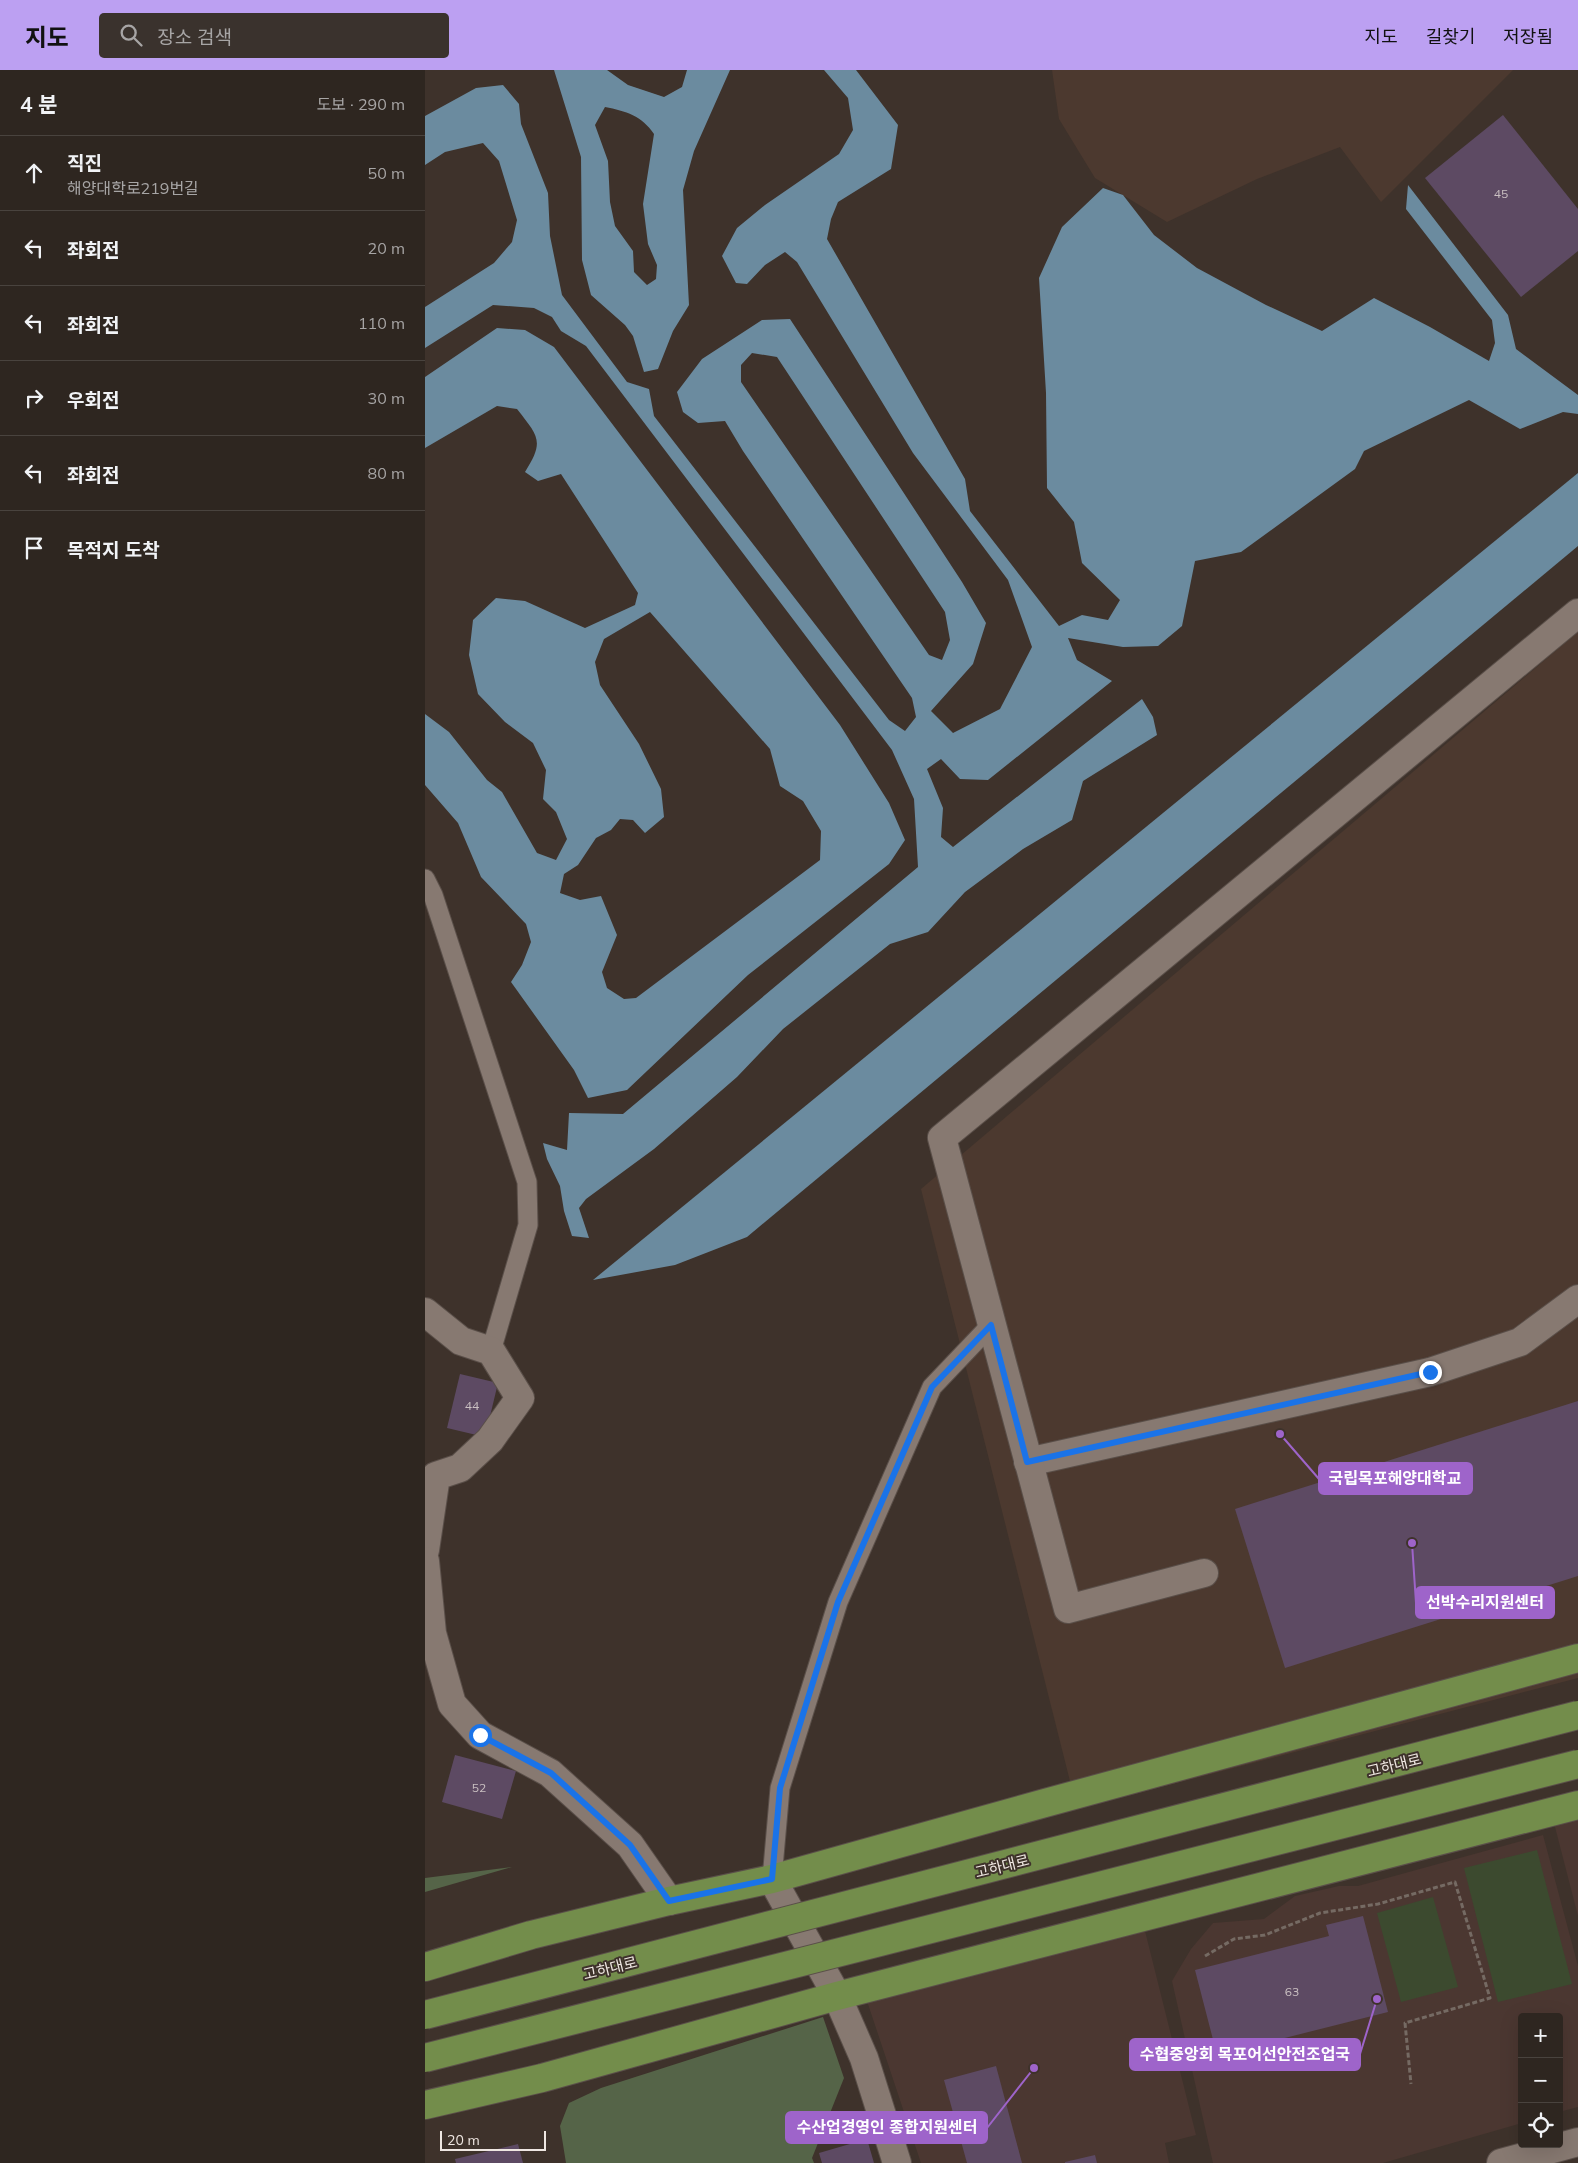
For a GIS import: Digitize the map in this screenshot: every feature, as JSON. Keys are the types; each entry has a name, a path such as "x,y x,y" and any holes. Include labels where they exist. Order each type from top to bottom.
{"main road":[{"path":"425,1967 531,1935 669,1901 772,1879 1045,1802 1578,1658"},
{"name":"고하대로","path":"425,2015 1578,1715"},
{"path":"425,2058 1578,1764"},
{"path":"425,2105 542,2078 837,1996 1578,1805"}],"street":[{"path":"1204,1573 1068,1609 1027,1462 942,1138 1578,613"},
{"path":"1027,1462 1430,1372 1520,1342 1578,1299"},
{"path":"425,1312 461,1341 491,1351 520,1398 490,1440 459,1468 436,1476 425,1550"},
{"path":"425,1561 432,1633 452,1704 480,1735 551,1773 630,1845 669,1901"},
{"path":"772,1879 837,1996 864,2058 897,2163"},
{"path":"1501,2163 1578,2142"}],"lane":[{"path":"425,879 433,895 527,1182 528,1225 491,1351"},
{"path":"772,1879 780,1788 838,1602 932,1387 991,1325"}],"path":[{"path":"1205,1956 1234,1939 1265,1935 1320,1913 1378,1904 1455,1882 1489,1998 1405,2023 1411,2084"}],"shaded area":[{"path":"1052,70 1513,70 1381,202 1340,147 1257,179 1167,222 1095,178 1059,119"},
{"path":"1578,632 1578,1678 1077,1809 921,1189"},
{"path":"1578,1817 1578,1916 1554,1823"},
{"path":"1543,1835 1578,1966 1578,2107 1563,2111 1563,2013 1518,2013 1518,2124 1383,2163 1213,2163 1172,1981 1191,1949 1213,1923 1264,1919 1295,1896 1339,1886 1358,1886"},
{"path":"1144,1927 1196,2135 1165,2143 1169,2163 921,2163 867,2001"}],"green space":[{"path":"1537,1850 1572,1984 1498,2002 1464,1868"},
{"path":"512,1867 425,1892 425,1878"},
{"path":"1433,1897 1458,1987 1401,2002 1377,1913"},
{"path":"823,2017 844,2078 812,2158 814,2163 566,2163 560,2126 569,2103 601,2088"}],"water":[{"path":"554,70 607,70 628,85 664,97 682,87 687,70 730,70 694,151 683,190 689,305 673,331 658,369 644,372 633,336 625,325 591,295 582,260 581,157","holes":["605,107 633,115 654,134 643,204 648,244 657,265 656,279 647,285 634,272 633,251 615,226 610,202 608,161 595,125"]},
{"path":"824,70 856,70 898,125 891,169 838,202 831,219 827,239 965,479 970,511 1059,626 1082,615 1108,620 1120,600 1082,563 1074,522 1047,488 1046,393 1039,278 1062,227 1103,188 1123,195 1154,235 1197,268 1266,305 1322,331 1374,298 1489,361 1495,343 1492,320 1406,209 1408,185 1508,315 1516,349 1578,395 1578,414 1563,412 1520,429 1469,400 1364,451 1355,469 1241,552 1195,561 1182,626 1158,646 1123,647 1068,638 1077,660 1112,681 988,780 960,779 941,759 927,769 943,808 941,837 953,847 1142,699 1153,717 1157,735 1083,781 1072,820 1023,849 965,892 928,932 890,944 783,1029 737,1077 654,1149 586,1199 579,1208 589,1238 572,1236 564,1211 560,1186 547,1159 543,1143 567,1150 569,1113 623,1114 918,867 914,799 892,750 586,346 561,331 552,317 534,308 493,305 425,348 425,307 494,263 512,242 517,220 499,161 483,143 445,152 425,165 425,116 476,88 503,85 519,104 521,124 548,193 550,236 562,295 627,382 649,389 654,416 889,720 905,731 916,717 912,698 743,451 725,421 698,423 683,412 677,392 702,359 762,320 790,319 962,582 986,623 973,664 931,711 953,733 1000,709 1032,647 1008,580 913,453 797,262 785,252 765,265 747,284 736,283 722,256 737,228 765,205 839,154 853,130 848,98","holes":["752,353 777,357 945,612 950,640 942,660 929,655 741,382 741,365"]},
{"path":"497,328 525,330 554,347 840,725 889,803 905,840 889,864 748,975 627,1090 588,1098 574,1070 511,982 522,965 531,942 526,924 481,877 458,823 425,785 425,714 449,732 487,780 502,792 537,853 556,860 567,839 556,812 543,799 546,770 533,743 505,722 478,694 469,655 473,620 496,598 525,601 585,628 635,605 638,593 561,474 538,481 525,472 537,446 534,433 517,409 497,406 425,448 425,377","holes":["650,612 770,749 780,786 803,801 821,831 820,860 636,998 624,999 607,988 602,972 617,935 601,896 580,900 560,893 564,874 578,865 596,838 611,830 620,819 633,820 645,833 664,817 661,789 639,744 600,685 595,662 604,639"]},
{"path":"1578,473 1578,546 747,1237 675,1265 593,1280"}],"building":[{"path":"1503,115 1578,209 1578,251 1521,297 1425,178"},
{"path":"460,1374 498,1383 485,1437 447,1428"},
{"path":"1578,1401 1578,1576 1285,1668 1235,1509"},
{"path":"455,1755 516,1771 502,1819 442,1802"},
{"path":"1363,1916 1388,2012 1217,2055 1195,1970 1329,1936 1326,1925"},
{"path":"996,2066 1022,2163 967,2163 944,2080"},
{"path":"867,2139 874,2163 822,2163 819,2153"},
{"path":"518,2144 523,2163 456,2163 455,2159"},
{"path":"1095,2155 1097,2163 1065,2163 1065,2162"}],"place":[{"name":"국립목포해양대학교","path":"1280,1434"},
{"name":"선박수리지원센터","path":"1412,1543"},
{"name":"수협중앙회 목포어선안전조업국","path":"1377,1999"},
{"name":"수산업경영인 종합지원센터","path":"1034,2068"}],"route":[{"path":"480,1735 551,1773 630,1845 669,1901 772,1879 780,1788 838,1602 932,1387 991,1325 1027,1462 1430,1372"}]}
